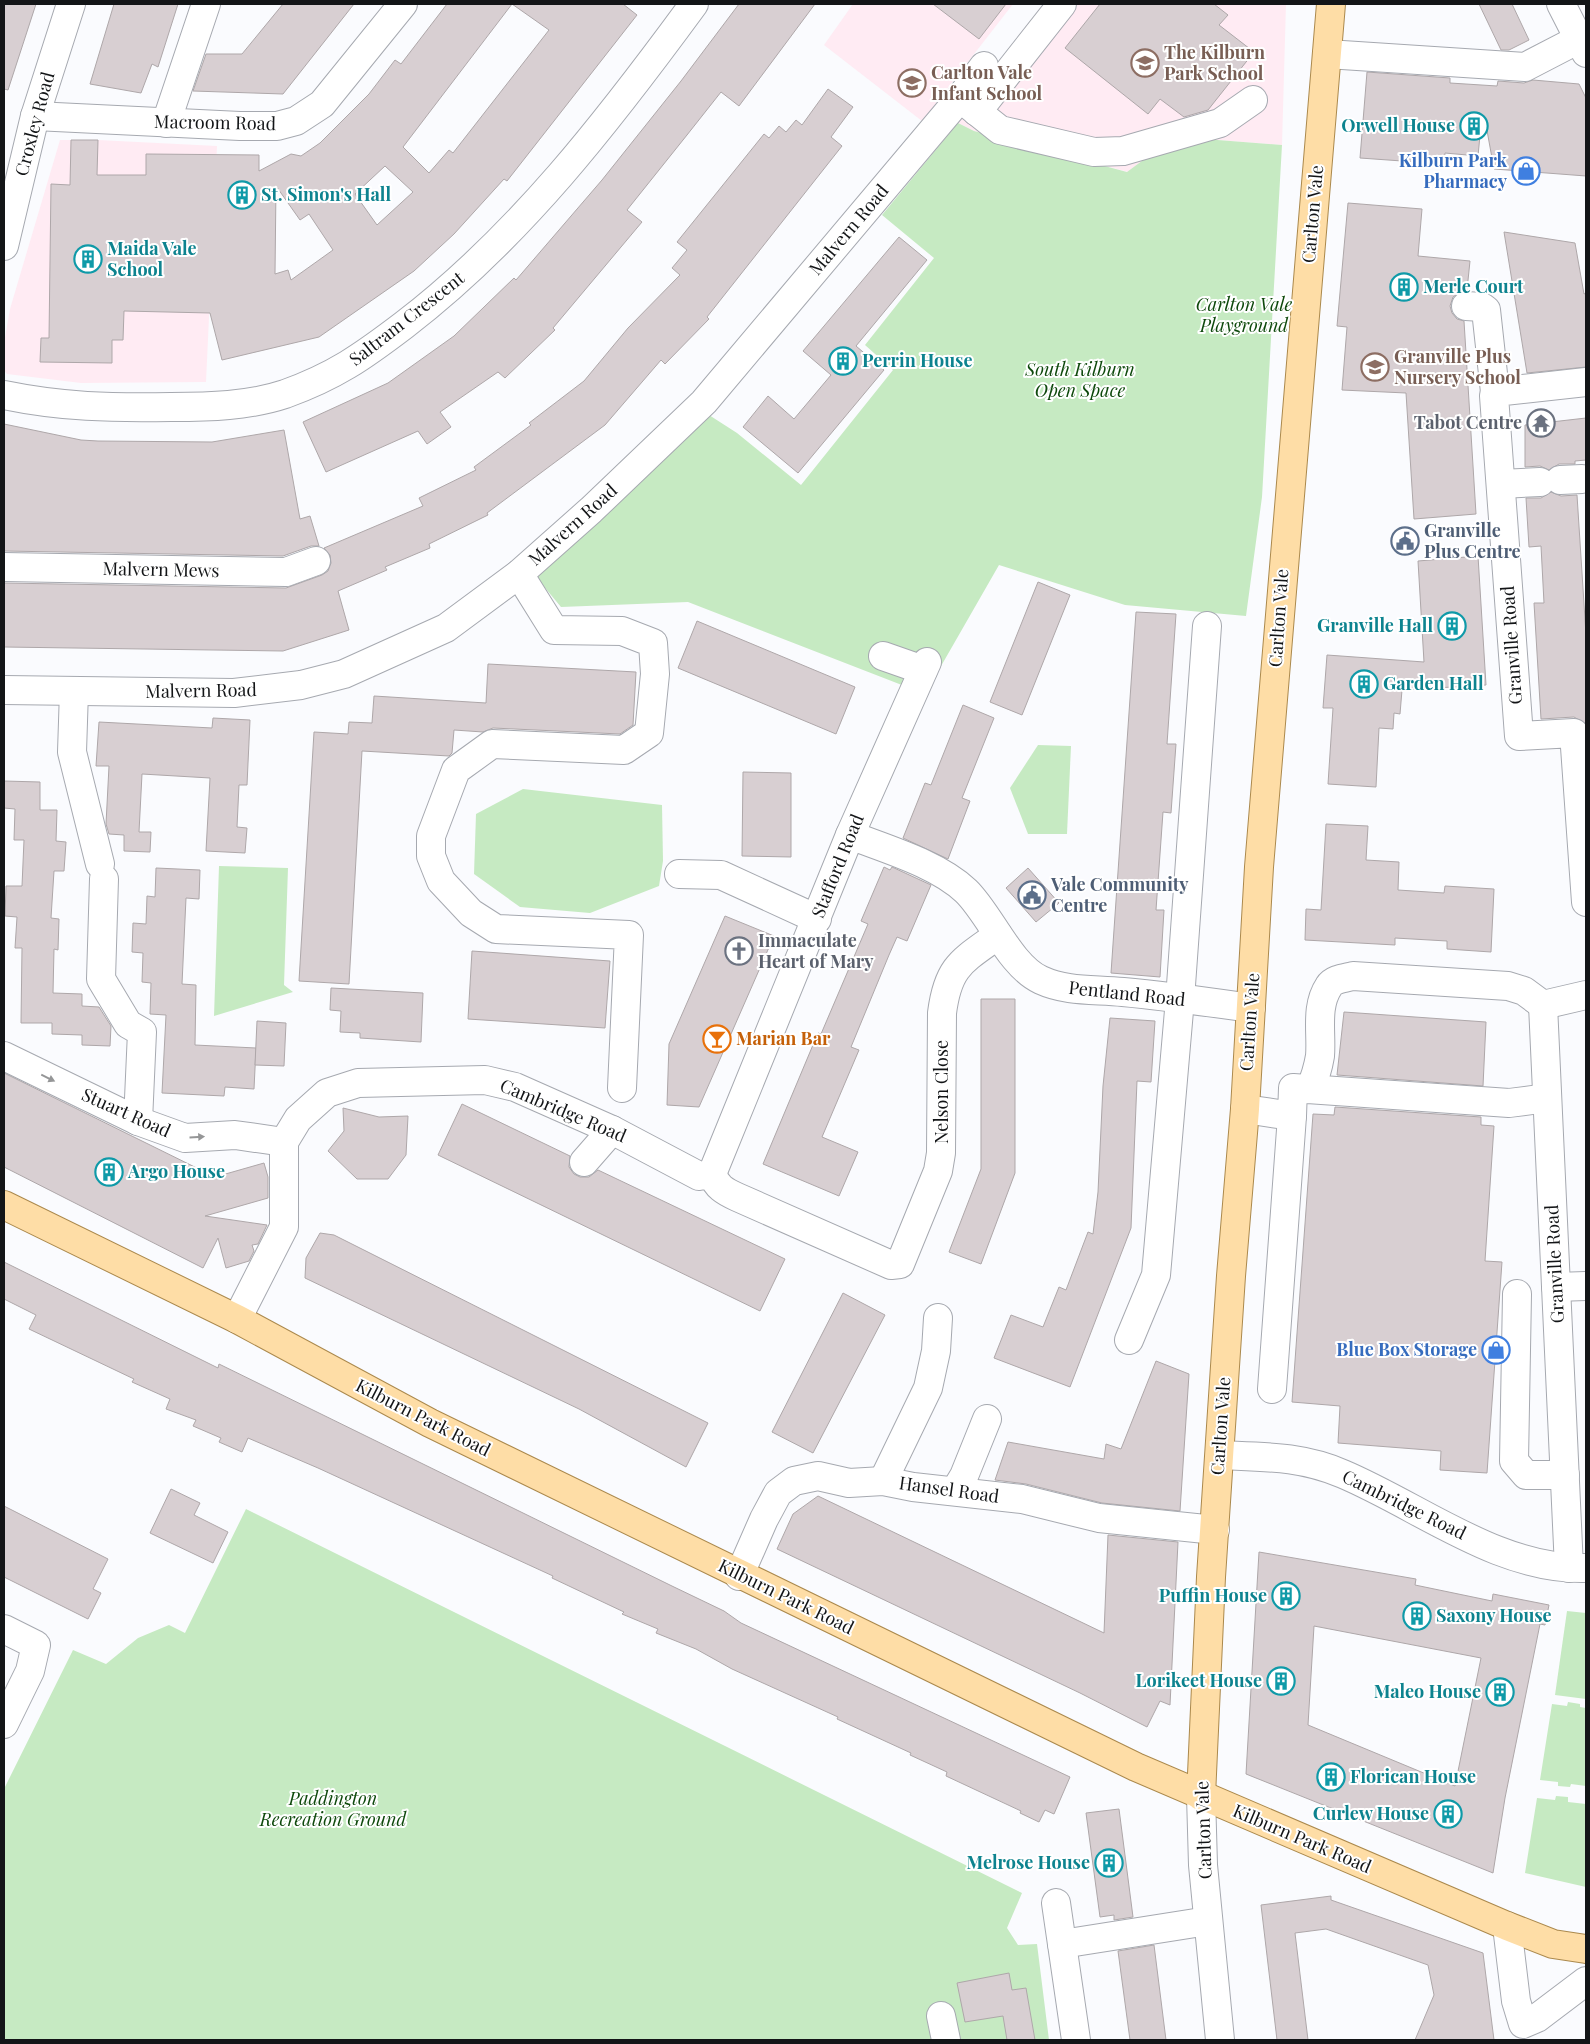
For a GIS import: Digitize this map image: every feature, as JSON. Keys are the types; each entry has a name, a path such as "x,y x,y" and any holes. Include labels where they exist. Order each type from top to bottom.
{"main road":[{"name":"Carlton Vale","path":"1201,1796 1215,1530 1259,867 1282,573 1331,4"},
{"name":"Kilburn Park Road","path":"4,1205 237,1319 430,1423 739,1576 1136,1767 1507,1926 1554,1944 1586,1949"}],"street":[{"name":"Croxley Road","path":"4,246 35,116 71,4"},
{"path":"166,123 206,4"},
{"name":"Macroom Road","path":"35,116 166,123 277,126 296,121 322,104 403,4"},
{"name":"Malvern Road","path":"4,690 234,693 301,685 344,674 446,628 519,574 591,510 704,402 969,105 1062,4"},
{"path":"1327,54 1525,67 1583,46 1560,4"},
{"name":"Saltram Crescent","path":"4,395 67,406 224,407 283,394 335,374 366,354 448,290 533,206 602,124 683,8"},
{"name":"Malvern Road","path":"969,105 984,66"},
{"path":"969,105 1000,130 1094,152 1123,151 1220,123 1252,100"},
{"name":"Granville Road","path":"1466,306 1482,307 1486,310 1495,392 1519,736 1574,733 1586,902"},
{"path":"1495,392 1586,382"},
{"path":"1501,484 1561,480"},
{"name":"Malvern Mews","path":"4,566 286,572 316,561"},
{"path":"519,574 554,630 622,631 653,643 655,674 649,733 624,750 492,744 456,770 431,836 431,856 441,881 471,913 496,929 629,936 622,1088"},
{"path":"1129,1340 1156,1275 1180,998 1207,626"},
{"name":"Stafford Road","path":"712,1174 850,835 925,666 883,656"},
{"path":"74,691 72,752 102,871 101,979 128,1024 142,1032 138,1121"},
{"name":"Pentland Road","path":"850,835 948,876 982,908 1016,959 1039,980 1063,988 1180,998 1251,1008"},
{"path":"679,874 722,875 816,919"},
{"name":"Nelson Close","path":"712,1174 716,1184 724,1191 890,1265 900,1264 938,1171 941,1153 942,1013 944,995 951,976 959,963 998,934"},
{"path":"1310,1089 1316,1075 1320,1055 1320,1022 1323,999 1329,985 1339,979 1353,976 1508,986 1524,991 1542,1005 1586,995"},
{"name":"Granville Road","path":"1542,1005 1564,1474 1578,1568"},
{"name":"Stuart Road","path":"4,1056 138,1121 185,1138 235,1135 284,1142"},
{"name":"Cambridge Road","path":"284,1142 298,1119 326,1093 358,1083 485,1080 515,1087 612,1130 700,1176 712,1174"},
{"path":"1272,1389 1293,1088 1509,1103 1547,1098"},
{"path":"1244,1109 1292,1116"},
{"path":"584,1162 612,1130"},
{"path":"237,1319 284,1226 284,1142"},
{"path":"1556,1287 1586,1286"},
{"path":"1516,1294 1514,1461 1526,1475 1564,1474"},
{"path":"883,1481 928,1388 936,1351 938,1318"},
{"path":"955,1492 964,1476 987,1419"},
{"name":"Cambridge Road","path":"1220,1455 1295,1458 1334,1471 1479,1542 1528,1560 1578,1568"},
{"name":"Hansel Road","path":"739,1576 764,1519 778,1494 794,1481 818,1476 849,1483 883,1481 913,1487 1022,1500 1099,1518 1215,1530"},
{"path":"4,1629 36,1645 30,1670 4,1724"},
{"name":"Carlton Vale","path":"1201,1796 1208,1921 1220,2040"},
{"path":"1056,1903 1076,2040"},
{"path":"1062,1944 1208,1921"},
{"path":"1507,1926 1516,2001 1523,2024 1537,2018 1586,1981"}],"shaded area":[{"name":"Carlton Vale Infant School","path":"853,4 1013,4 922,121 824,45"},
{"name":"The Kilburn Park School","path":"1053,4 1286,4 1282,145 1192,138 1154,152 1128,172 974,131 958,123"},
{"name":"Maida Vale School","path":"60,140 217,146 206,382 81,383 7,374 4,370 4,343 10,309"}],"green space":[{"name":"South Kilburn Open Space","path":"958,123 974,131 1127,172 1154,152 1192,138 1282,145 1262,497 1246,616 1125,605 999,565 925,694 688,602 561,607 531,571 709,415 737,433 801,485 893,370 865,345 934,258 882,215"},
{"path":"1038,745 1071,746 1067,834 1028,834 1010,788"},
{"path":"523,789 662,805 663,861 659,886 590,913 520,907 474,874 476,814"},
{"path":"219,866 288,868 284,985 293,992 214,1016"},
{"name":"Paddington Recreation Ground","path":"246,1509 1022,1893 1007,1928 1018,1945 1037,1944 1049,2040 4,2040 4,1789 73,1650 106,1664 138,1638 169,1625 185,1633"},
{"path":"1567,1611 1586,1613 1586,1699 1555,1695"},
{"path":"1568,1702 1580,1704 1580,1707 1586,1708 1586,1786 1571,1784 1570,1787 1558,1786 1558,1782 1540,1780 1552,1704 1567,1706"},
{"path":"1556,1796 1568,1797 1568,1802 1586,1804 1586,1887 1525,1873 1537,1798 1555,1800"}],"building":[{"path":"4,4 36,4 8,90 4,89"},
{"path":"114,4 178,4 158,67 152,64 141,93 90,84"},
{"path":"283,4 354,4 283,94 193,91 206,54 242,54"},
{"path":"447,4 512,4 623,4 637,15 507,181 504,179 454,234 414,271 319,337 222,360 210,313 124,311 123,340 112,340 112,363 40,362 41,338 49,338 51,184 70,185 71,140 98,140 97,175 146,175 146,154 259,155 259,171 291,154 301,156 320,143 369,94 395,60 401,64","holes":["512,4 549,30 453,153 449,150 429,173 403,147","385,166 413,192 377,225 355,194","276,186 300,220 309,214 333,250 291,280 288,270 275,274"]},
{"path":"739,4 815,4 739,106 721,92 627,210 642,222 553,328 555,330 505,378 498,372 440,412 451,427 427,444 418,431 326,472 303,422 388,383 454,336 514,278 516,280 602,180 681,81"},
{"path":"933,4 1006,4 979,39"},
{"path":"1100,4 1214,4 1228,15 1219,25 1254,52 1208,110 1184,117 1160,99 1148,114 1065,48"},
{"path":"1479,4 1512,4 1529,40 1509,50 1501,50"},
{"name":"Orwell House","path":"1367,72 1450,78 1450,83 1497,86 1498,81 1524,83 1533,80 1579,84 1586,98 1586,176 1494,169 1486,125 1481,125 1478,156 1445,153 1444,164 1360,158"},
{"path":"828,89 853,107 831,137 842,146 707,317 709,319 665,364 661,360 605,425 487,513 488,515 429,544 430,548 385,567 387,570 338,591 349,630 283,651 4,647 4,583 286,588 328,571 331,563 330,555 324,548 423,506 419,498 476,470 474,467 531,425 529,423 584,381 628,328 680,275 672,268 687,250 677,242 764,134 769,138 779,126 786,132 796,120 802,125"},
{"path":"1348,203 1422,209 1418,256 1470,261 1467,290 1453,297 1450,306 1452,313 1457,319 1464,321 1476,514 1414,519 1406,393 1342,390 1347,327 1337,326"},
{"path":"1504,232 1575,243 1584,294 1586,293 1586,367 1527,373"},
{"name":"Perrin House","path":"899,237 927,260 856,346 884,370 798,473 743,427 768,396 794,419 831,375 803,351"},
{"path":"1586,418 1586,460 1575,461 1575,464 1559,464 1549,470 1540,466 1525,467 1525,425"},
{"path":"4,424 81,440 98,441 212,442 284,430 300,519 310,516 319,546 311,546 283,556 4,551"},
{"path":"1551,492 1561,496 1577,495 1586,635 1586,724 1574,717 1541,719 1534,603 1544,603 1541,546 1529,547 1526,498 1541,498"},
{"path":"1478,556 1486,685 1402,690 1400,714 1394,713 1393,729 1379,728 1376,787 1328,784 1333,708 1323,708 1327,655 1424,662 1418,561"},
{"path":"1038,582 1070,595 1022,715 990,702"},
{"path":"1136,612 1176,614 1167,744 1176,744 1171,813 1163,812 1156,910 1164,910 1160,977 1111,973"},
{"path":"697,621 855,687 836,734 678,668"},
{"path":"488,664 636,672 633,725 620,734 493,728 483,732 454,730 452,753 449,756 362,751 349,984 299,981 314,732 348,734 349,722 372,723 374,696 486,703"},
{"path":"963,705 994,718 962,798 970,801 948,859 903,838 925,783 931,785"},
{"path":"213,718 250,720 247,785 239,785 237,827 247,828 245,853 206,851 210,778 142,774 139,832 151,832 150,852 124,851 124,835 109,834 106,824 109,766 96,766 99,722 212,728"},
{"path":"743,772 791,773 791,857 742,856"},
{"path":"4,781 40,782 40,810 57,810 56,841 66,842 64,871 54,871 51,918 59,919 58,950 54,949 53,993 82,994 82,1006 99,1007 111,1026 110,1046 82,1045 82,1035 52,1034 52,1023 21,1023 22,948 15,948 17,917 5,916 6,886 22,886 24,840 14,840 15,809 4,808"},
{"path":"1326,824 1368,826 1366,860 1399,862 1398,890 1444,893 1445,886 1494,889 1491,952 1447,949 1447,941 1395,938 1395,945 1305,940 1306,909 1321,910"},
{"path":"884,867 890,870 892,867 931,885 907,941 897,937 889,955 851,1047 859,1050 822,1137 858,1152 839,1196 763,1164 818,1033 821,1034 868,924 861,921"},
{"path":"156,868 200,870 199,899 186,898 182,984 196,985 195,1045 256,1048 254,1089 225,1087 224,1096 162,1093 166,1015 150,1014 151,983 142,982 143,953 132,952 133,923 146,924 147,896 155,897"},
{"name":"Vale Community Centre","path":"1028,868 1059,903 1036,922 1006,888"},
{"path":"725,916 774,936 699,1107 667,1105 669,1044"},
{"path":"472,951 610,961 605,1028 468,1019"},
{"path":"331,988 423,993 421,1042 360,1038 360,1033 340,1032 341,1011 330,1010"},
{"path":"981,999 1015,999 1015,1173 981,1264 949,1252 981,1169"},
{"path":"1344,1012 1486,1022 1483,1086 1337,1075"},
{"path":"1110,1018 1155,1021 1151,1082 1137,1081 1131,1228 1070,1387 994,1358 1011,1315 1043,1327 1059,1287 1066,1290 1088,1232 1093,1234 1098,1192 1103,1086"},
{"path":"257,1021 286,1023 284,1066 255,1065"},
{"name":"Argo House","path":"4,1073 215,1177 264,1163 268,1177 268,1198 205,1216 267,1225 258,1244 252,1245 254,1251 249,1261 226,1268 218,1238 203,1268 4,1167"},
{"path":"462,1104 570,1156 569,1167 574,1174 580,1177 589,1177 598,1170 785,1259 760,1311 438,1155"},
{"path":"1335,1107 1481,1117 1481,1125 1494,1126 1485,1261 1502,1262 1487,1473 1440,1470 1441,1451 1338,1443 1340,1406 1292,1402 1313,1114 1334,1115"},
{"path":"343,1108 379,1117 408,1116 406,1155 388,1179 357,1179 328,1151 344,1131"},
{"path":"320,1233 334,1235 708,1423 686,1467 579,1409 305,1278 306,1258"},
{"path":"4,1262 218,1368 219,1364 724,1611 741,1623 1070,1777 1054,1814 1045,1810 1039,1822 1020,1813 1021,1811 946,1776 947,1772 910,1755 911,1753 837,1719 838,1717 732,1669 696,1649 656,1633 658,1629 622,1614 624,1612 552,1578 553,1576 318,1468 248,1438 242,1452 219,1442 221,1438 193,1426 196,1420 166,1409 170,1399 132,1382 134,1379 29,1329 36,1315 4,1299"},
{"path":"843,1293 885,1315 813,1453 772,1432"},
{"path":"1156,1361 1189,1374 1180,1511 1102,1503 1026,1484 995,1480 1008,1442 1104,1459 1106,1444 1121,1449"},
{"path":"171,1489 200,1503 194,1515 228,1532 213,1563 150,1533"},
{"path":"818,1496 1104,1633 1108,1535 1178,1542 1170,1705 1160,1701 1147,1727 1080,1693 777,1549 793,1514"},
{"path":"4,1506 108,1559 93,1589 101,1593 88,1619 4,1577"},
{"path":"1259,1552 1416,1579 1415,1585 1492,1601 1493,1594 1549,1605 1545,1625 1540,1624 1505,1798 1493,1873 1246,1774","holes":["1314,1626 1481,1658 1455,1786 1308,1725"]},
{"name":"Melrose House","path":"1119,1809 1133,1917 1114,1920 1114,1915 1100,1917 1086,1813"},
{"path":"1331,1896 1331,1900 1483,1953 1494,2040 1415,2040 1434,1995 1428,1965 1326,1929 1295,1933 1308,2040 1277,2040 1261,1905"},
{"path":"1154,1945 1166,2040 1130,2040 1118,1951"},
{"path":"1009,1973 1012,1990 1026,1988 1035,2040 1007,2040 1003,2016 965,2022 957,1983"}],"place":[{"name":"The Kilburn Park School","path":"1145,63"},
{"name":"Carlton Vale Infant School","path":"912,83"},
{"name":"Orwell House","path":"1474,126"},
{"name":"Kilburn Park Pharmacy","path":"1526,171"},
{"name":"St. Simon's Hall","path":"242,195"},
{"name":"Maida Vale School","path":"88,259"},
{"name":"Merle Court","path":"1404,287"},
{"name":"Perrin House","path":"843,361"},
{"name":"Granville Plus Nursery School","path":"1375,367"},
{"name":"Tabot Centre","path":"1541,423"},
{"name":"Granville Plus Centre","path":"1405,541"},
{"name":"Granville Hall","path":"1452,626"},
{"name":"Garden Hall","path":"1364,684"},
{"name":"Vale Community Centre","path":"1032,895"},
{"name":"Immaculate Heart of Mary","path":"739,951"},
{"name":"Marian Bar","path":"717,1039"},
{"name":"Argo House","path":"109,1172"},
{"name":"Blue Box Storage","path":"1496,1350"},
{"name":"Puffin House","path":"1286,1596"},
{"name":"Saxony House","path":"1417,1616"},
{"name":"Lorikeet House","path":"1281,1681"},
{"name":"Maleo House","path":"1500,1692"},
{"name":"Florican House","path":"1331,1777"},
{"name":"Curlew House","path":"1448,1814"},
{"name":"Melrose House","path":"1109,1863"}],"park label":[{"name":"Carlton Vale Playground","path":"1244,315"}]}
